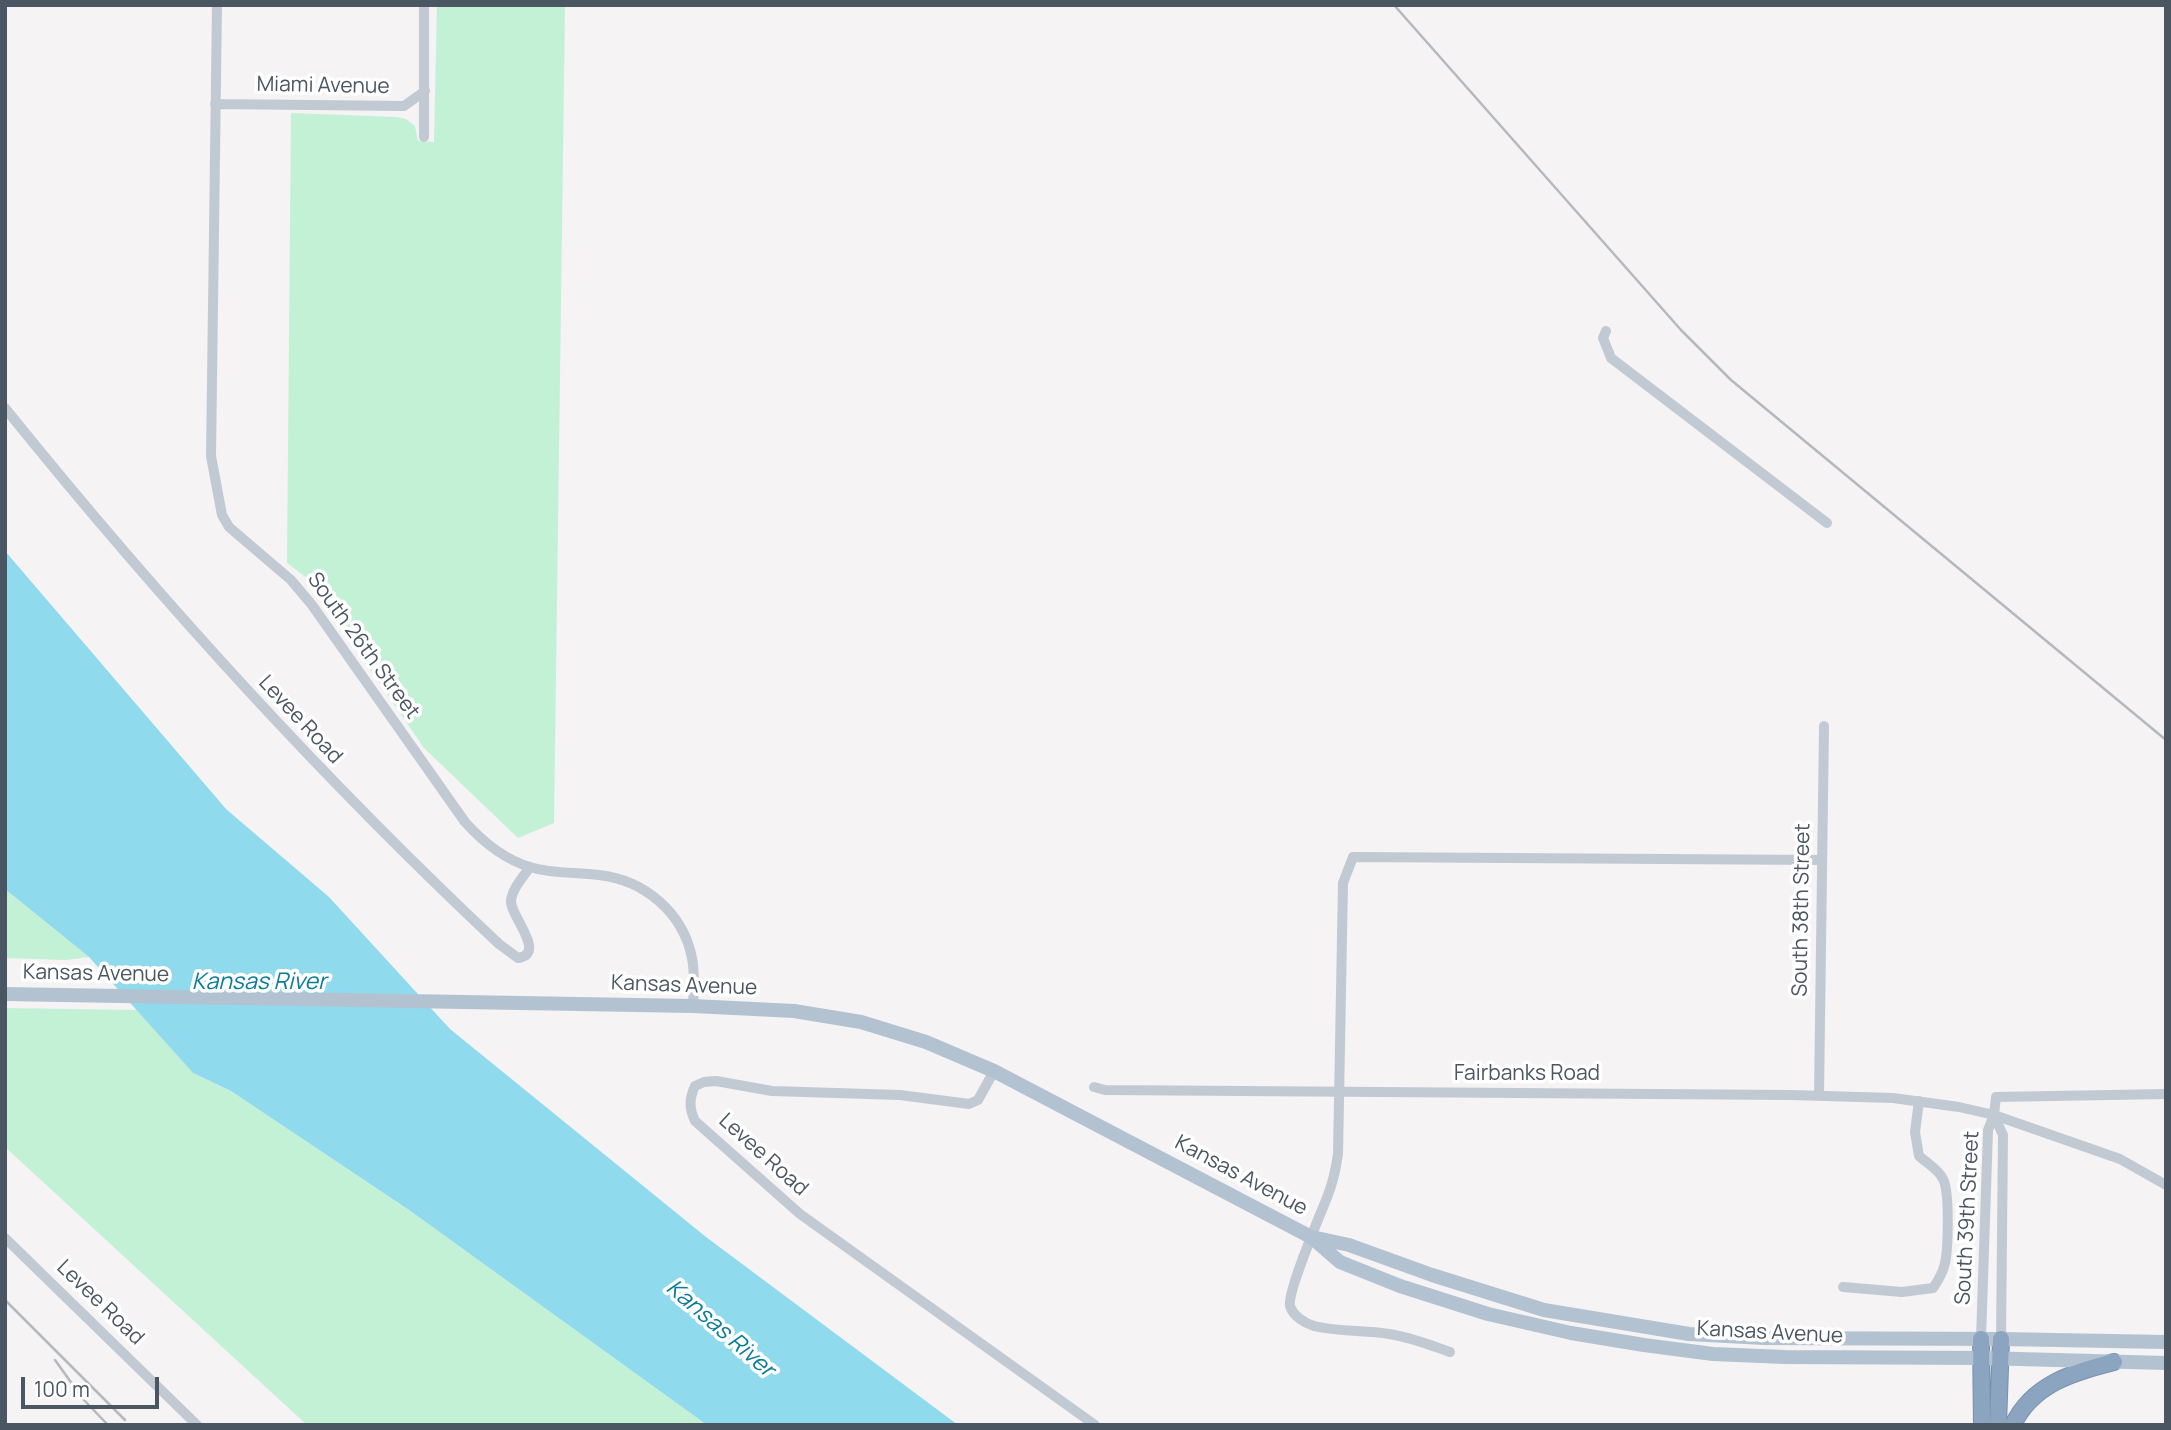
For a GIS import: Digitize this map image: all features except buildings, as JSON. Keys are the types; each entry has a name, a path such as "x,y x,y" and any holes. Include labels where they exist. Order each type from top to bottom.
{"highway":[{"path":"1982,1339 1982,1425"},
{"path":"1998,1425 2001,1339"},
{"path":"2013,1425 2034,1394 2063,1378 2114,1362"}],"main road":[{"name":"Kansas Avenue","path":"5,994 693,1006 794,1011 861,1022 926,1042 994,1071 1311,1237 1340,1262 1400,1286 1488,1314 1571,1333 1713,1354 2166,1363"},
{"name":"Kansas Avenue","path":"1311,1237 1349,1245 1432,1275 1544,1310 1689,1334 1764,1339 2166,1342"}],"street":[{"name":"South 26th Street","path":"217,5 211,456 222,515 237,536 285,574 312,606 465,821 494,850 530,867 615,878 632,883 662,902 687,937 692,959 693,1006"},
{"path":"424,5 424,137"},
{"name":"Miami Avenue","path":"215,104 404,106 425,91"},
{"path":"1606,331 1603,338 1611,358 1827,523"},
{"name":"Levee Road","path":"5,408 85,508 234,678 393,844 499,944 518,958 524,957 528,952 528,937 513,915 510,905 512,896 530,867"},
{"name":"South 38th Street","path":"1819,1095 1824,726"},
{"path":"1450,1352 1411,1338 1318,1326 1297,1317 1290,1307 1290,1299 1335,1173 1338,1154 1343,883 1353,857 1821,860"},
{"name":"Levee Road","path":"994,1071 978,1100 969,1104 900,1095 772,1091 716,1081 695,1086 690,1103 691,1112 695,1121 800,1214 1095,1425"},
{"name":"Fairbanks Road","path":"1094,1087 1105,1090 1819,1095 1919,1101 1994,1115 2120,1159 2166,1185"},
{"path":"1994,1115 1996,1097 2166,1094"},
{"path":"1843,1287 1902,1292 1933,1289 1938,1281 1945,1262 1948,1198 1945,1182 1939,1172 1919,1156 1915,1132 1919,1101"},
{"name":"South 39th Street","path":"1994,1115 2003,1135 2001,1339"},
{"name":"South 39th Street","path":"1982,1339 1988,1130 1994,1115"},
{"name":"Levee Road","path":"5,1238 197,1425"}],"green space":[{"path":"437,5 565,5 554,823 518,838 424,748 307,578 287,563 291,113 397,117 406,119 415,126 418,141 434,142"},
{"path":"5,889 89,957 66,960 5,958"},
{"path":"5,1008 137,1010 193,1073 231,1091 409,1210 707,1425 307,1425 5,1147"}],"water":[{"name":"Kansas River","path":"5,551 226,809 329,897 450,1029 706,1237 958,1425 707,1425 409,1210 231,1091 193,1073 89,957 5,889"}],"railway":[{"path":"1394,5 1681,330 1731,380 2166,740"},
{"path":"5,1300 125,1420"},
{"path":"55,1360 83,1399 108,1425"}]}
